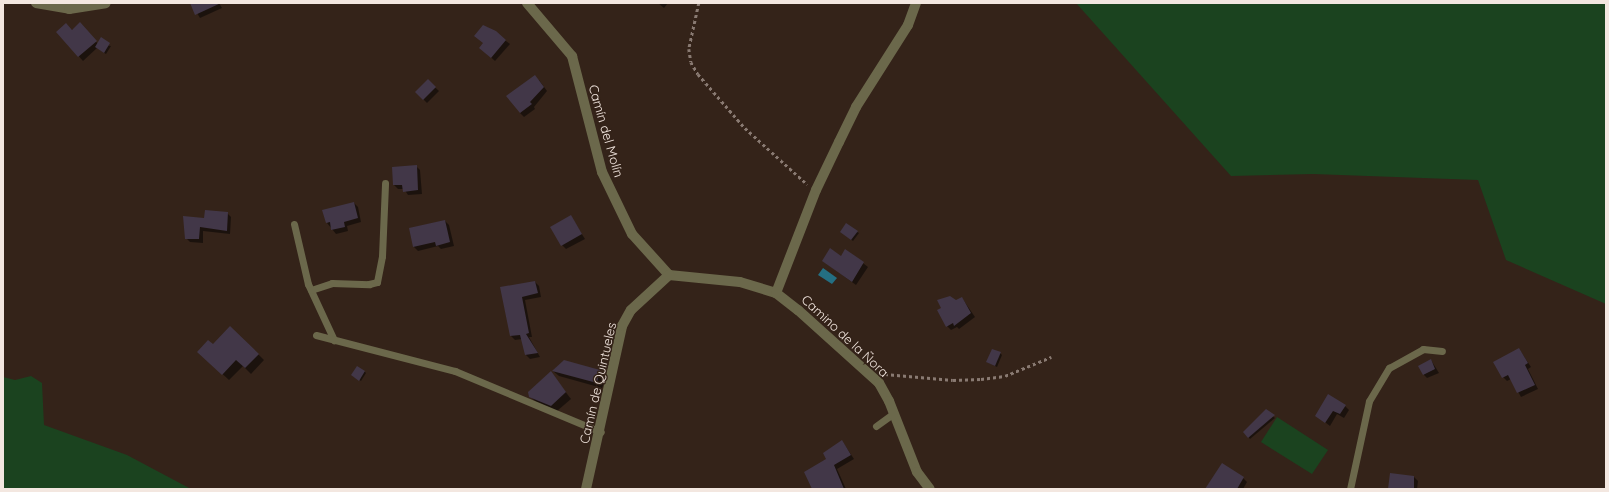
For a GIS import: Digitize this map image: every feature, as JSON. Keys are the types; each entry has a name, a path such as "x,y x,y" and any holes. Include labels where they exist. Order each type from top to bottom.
{"street":[{"path":"36,3 69,9 106,3"},
{"name":"Camín del Molín","path":"527,3 572,56 602,172 632,234 669,275"},
{"path":"669,275 740,282 776,292 816,190 856,107 908,25 916,3"},
{"name":"Camín de Quintueles","path":"586,489 601,432 622,326 631,310 669,275"},
{"name":"Camino de la Ñora","path":"776,292 879,383 894,413 915,467 930,489"}],"lane":[{"path":"311,290 332,283 369,284 377,282 382,256 385,183"},
{"path":"294,224 311,290 334,340"},
{"path":"316,335 455,370 601,432"},
{"path":"1350,489 1368,401 1389,368 1423,349 1442,351"},
{"path":"876,426 894,413"}],"path":[{"path":"699,3 689,49 691,62 698,74 745,128 783,164 816,190"},
{"path":"873,378 888,374 953,380 981,379 1005,376 1051,357"}],"green space":[{"path":"1076,3 1606,3 1606,304 1506,260 1478,180 1313,174 1231,176"},
{"path":"31,376 42,383 44,425 127,455 191,489 3,489 3,377 15,380"},
{"path":"1277,417 1328,450 1312,474 1261,442"}],"water":[{"path":"823,268 837,278 832,284 818,275"}],"building":[{"path":"190,3 221,3 195,15"},
{"path":"80,22 97,41 78,57 56,32 66,23 72,30"},
{"path":"483,25 496,31 506,40 491,58 479,48 483,43 474,36"},
{"path":"101,37 110,43 104,53 95,47"},
{"path":"535,75 544,87 530,102 532,104 520,113 506,96"},
{"path":"428,79 436,87 423,100 415,92"},
{"path":"417,165 418,190 403,192 402,185 393,185 392,167"},
{"path":"354,202 358,218 344,222 345,227 331,230 330,222 326,223 322,210"},
{"path":"205,210 228,212 227,231 200,227 199,239 185,239 183,216 204,218"},
{"path":"571,215 582,234 561,246 550,227"},
{"path":"445,220 450,242 436,246 435,242 413,247 409,228"},
{"path":"846,223 858,231 851,240 840,232"},
{"path":"830,248 841,256 845,249 864,262 852,282 822,261"},
{"path":"535,281 538,293 522,297 529,333 526,334 538,353 525,355 520,335 510,336 500,287"},
{"path":"950,296 956,300 962,297 971,313 954,326 953,323 946,327 937,310 941,308 937,300"},
{"path":"230,326 259,354 245,368 236,360 222,375 197,352 208,340 213,344"},
{"path":"1519,348 1528,363 1525,365 1535,385 1517,393 1508,375 1502,378 1493,362"},
{"path":"992,349 1001,352 995,366 986,362"},
{"path":"1431,359 1435,369 1423,375 1418,366"},
{"path":"564,360 600,370 597,383 552,371"},
{"path":"357,366 365,371 359,381 351,375"},
{"path":"551,371 566,392 551,406 529,397 528,392"},
{"path":"1328,394 1346,405 1340,414 1333,411 1325,423 1315,416"},
{"path":"1266,409 1275,415 1248,438 1243,432"},
{"path":"842,440 851,455 834,465 844,489 812,489 804,472 826,459 823,453"},
{"path":"1222,463 1244,477 1237,489 1205,489"},
{"path":"1390,473 1414,476 1414,489 1388,489"}]}
